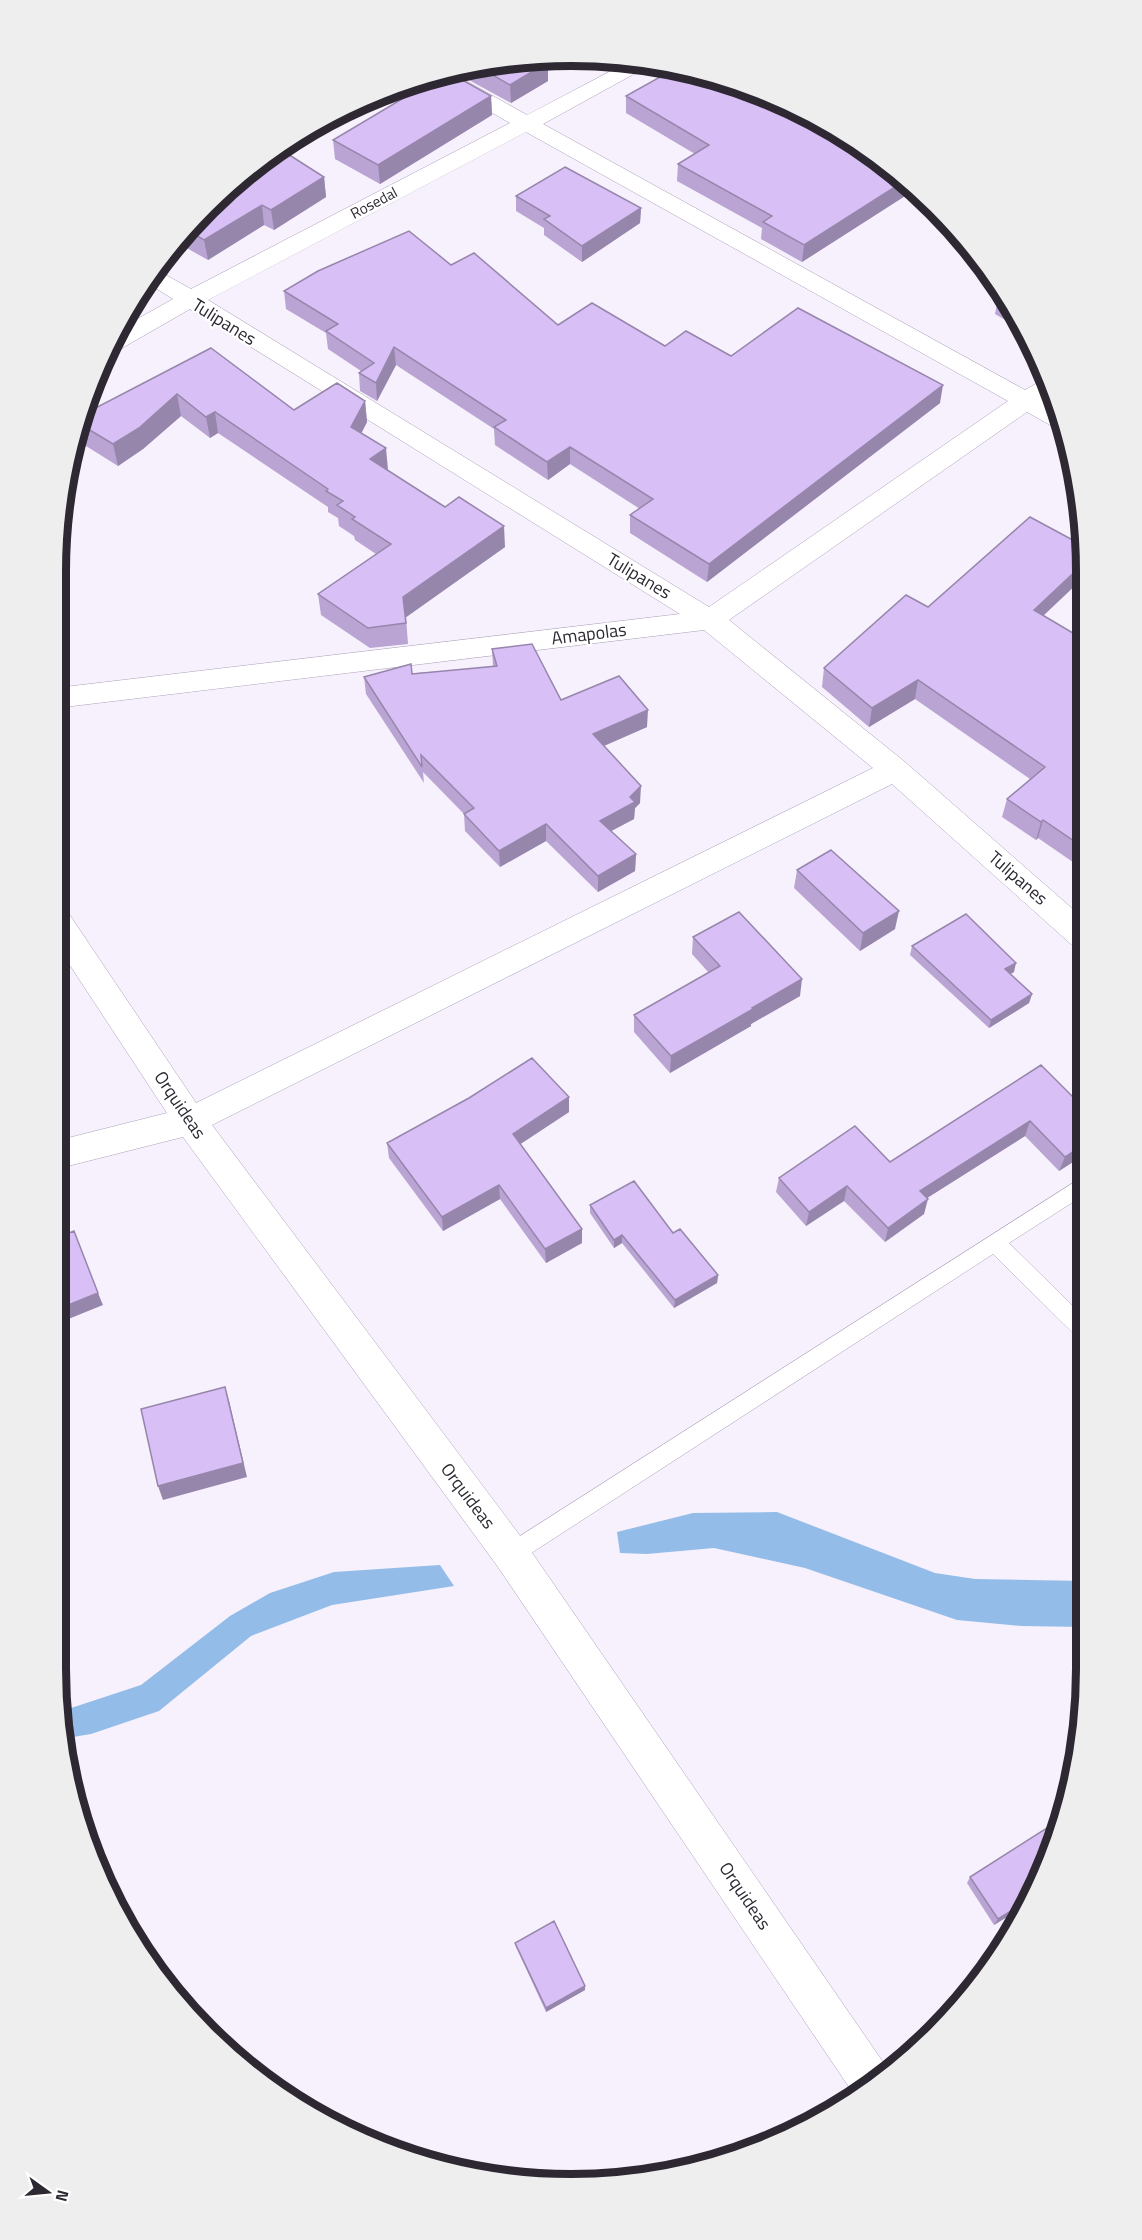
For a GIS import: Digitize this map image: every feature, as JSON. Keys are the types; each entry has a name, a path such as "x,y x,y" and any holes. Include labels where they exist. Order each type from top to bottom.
{"street":[{"name":"Rosedal","path":"124,337 189,300 630,69"},
{"path":"450,81 1051,414"},
{"name":"Tulipanes","path":"158,280 710,620 895,770 1076,930"},
{"name":"Amapolas","path":"66,697 710,620 1042,390"},
{"path":"66,1152 190,1121 895,770"},
{"name":"Orquideas","path":"66,934 190,1121 511,1554 868,2077"}],"lane":[{"path":"511,1554 1076,1189"},
{"path":"994,1242 1076,1322"}],"water":[{"path":"777,1512 935,1573 975,1579 1076,1581 1076,1627 1022,1626 957,1620 805,1568 714,1548 647,1554 620,1553 617,1532 693,1513"},
{"path":"440,1565 454,1586 332,1605 251,1636 159,1711 91,1734 70,1737 68,1709 141,1685 230,1616 270,1593 334,1572"}],"building":[{"path":"540,67 510,85 489,73"},
{"path":"664,75 702,83 733,93 764,104 824,134 852,151 897,186 804,245 763,222 772,216 678,164 709,145 626,96"},
{"path":"460,79 491,96 378,165 333,140 416,91 440,83"},
{"path":"287,153 324,177 271,210 262,205 204,240 194,234 238,191"},
{"path":"565,167 641,208 582,246 544,219 550,216 516,196"},
{"path":"409,231 451,265 474,253 558,325 592,303 665,346 686,331 731,356 798,308 943,385 709,564 630,515 653,499 570,447 547,462 494,427 506,420 394,347 376,383 359,373 374,363 326,331 338,324 284,291 318,271"},
{"path":"211,348 294,410 337,383 365,401 351,427 386,448 370,459 445,507 459,497 504,526 403,597 406,623 368,628 318,594 391,544 352,519 355,517 337,505 343,501 326,491 328,489 215,412 206,417 177,394 139,428 113,444 87,428 93,409"},
{"path":"1030,517 1075,541 1076,571 1034,610 1076,635 1076,842 1007,799 1045,767 918,680 872,708 824,668 906,595 928,607"},
{"path":"532,644 561,700 619,676 648,710 593,734 641,786 630,797 635,802 600,821 636,854 598,876 546,824 499,851 464,814 474,808 421,755 422,767 364,677 411,664 412,674 497,666 492,649"},
{"path":"831,850 899,911 863,933 797,870"},
{"path":"739,912 802,979 671,1056 634,1015 720,966 693,937"},
{"path":"966,914 1016,963 1005,969 1032,994 991,1020 912,946"},
{"path":"532,1058 569,1097 513,1134 582,1229 545,1249 499,1185 442,1217 387,1143 469,1098"},
{"path":"1041,1065 1076,1100 1076,1149 1065,1157 1030,1121 920,1191 928,1199 888,1228 847,1186 809,1212 779,1178 855,1126 890,1162"},
{"path":"634,1181 673,1233 680,1229 718,1275 675,1300 622,1235 614,1240 590,1205"},
{"path":"74,1231 98,1293 66,1306 66,1234"},
{"path":"225,1387 243,1463 158,1486 141,1409"},
{"path":"1051,1826 1038,1862 1015,1910 998,1919 970,1877"},
{"path":"554,1921 585,1986 546,2008 515,1943"}]}
